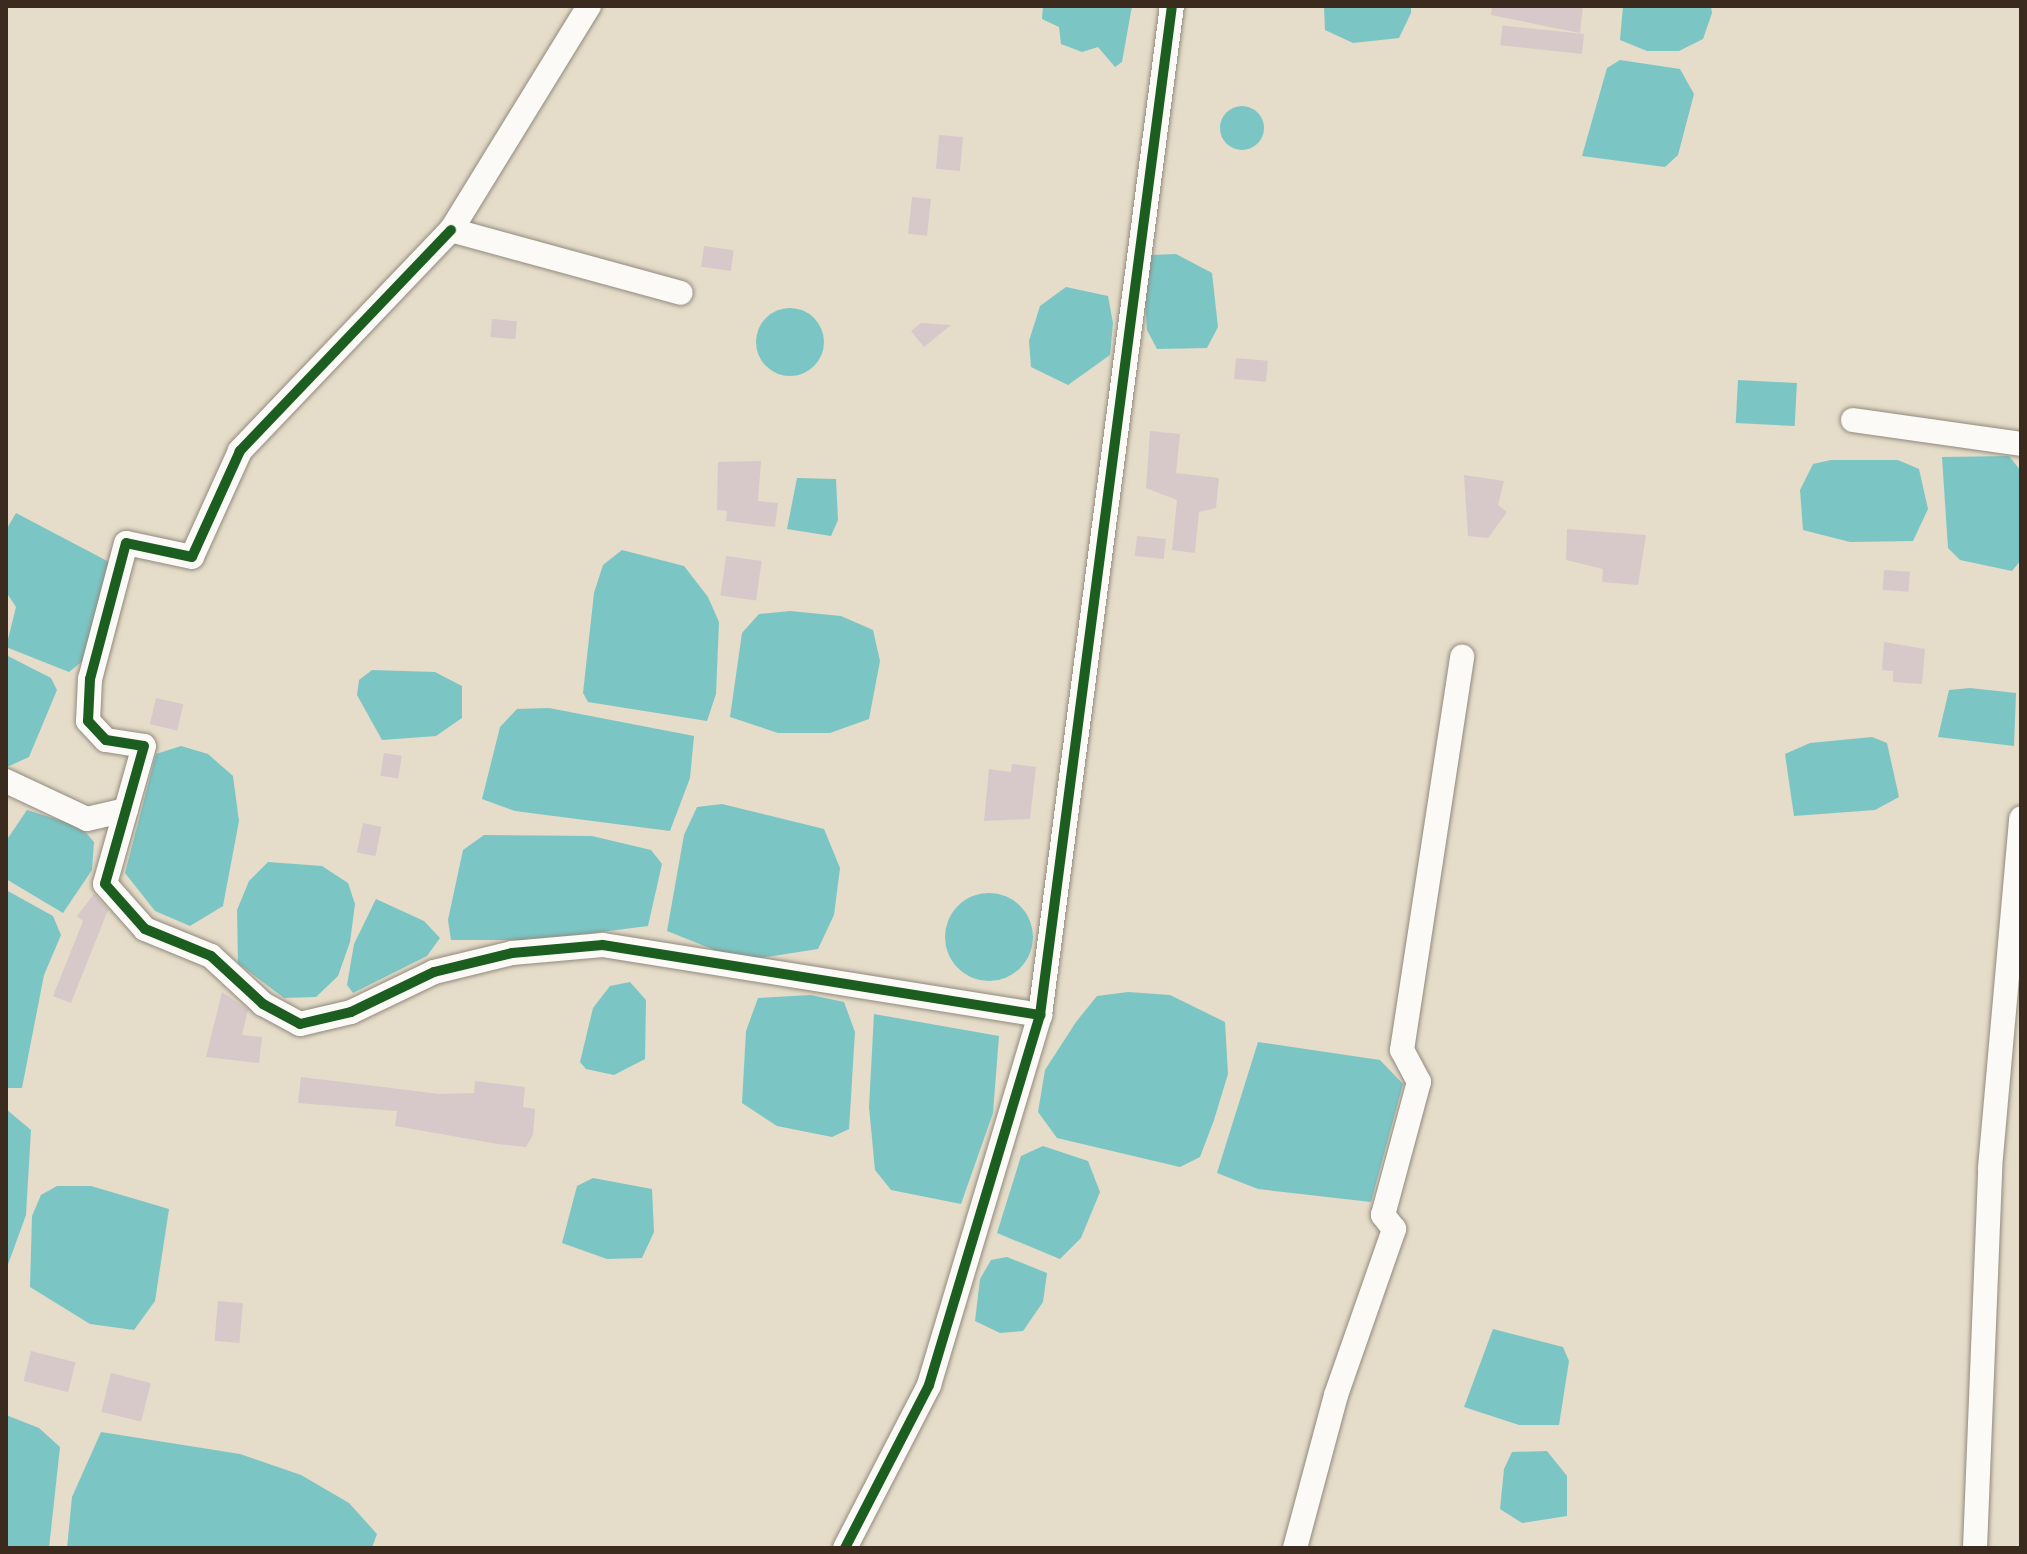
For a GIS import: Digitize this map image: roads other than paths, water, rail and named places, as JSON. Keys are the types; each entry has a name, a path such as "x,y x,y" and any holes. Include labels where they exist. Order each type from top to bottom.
{"street":[{"path":"589,6 451,230 240,451 192,557 126,543 90,679 88,721 106,740 144,746 105,884 145,929 211,956 263,1004 300,1024 351,1012 434,972 512,953 603,945 1040,1015"},
{"path":"845,1548 929,1385 1040,1015 1172,6"},
{"path":"451,230 681,293"},
{"path":"1853,420 2021,444"},
{"path":"1295,1548 1336,1395 1394,1229 1383,1215 1419,1082 1402,1050 1462,657"},
{"path":"6,781 87,819 126,810"},
{"path":"1975,1548 1990,1168 2021,818"}],"water":[{"path":"1043,6 1132,6 1122,62 1115,67 1098,47 1082,52 1061,44 1059,27 1042,19"},
{"path":"1324,6 1411,6 1411,13 1399,38 1353,43 1325,30"},
{"path":"1623,6 1711,6 1712,13 1703,39 1679,51 1647,51 1620,40"},
{"path":"1620,60 1680,69 1694,94 1678,155 1665,167 1582,156 1607,68"},
{"path":"1242,106 1257,113 1264,128 1257,143 1242,150 1227,143 1220,128 1227,113"},
{"path":"1176,254 1212,273 1218,327 1207,348 1157,349 1147,330 1143,271 1151,255"},
{"path":"1066,287 1108,296 1113,323 1110,355 1068,385 1031,367 1029,341 1040,306"},
{"path":"790,308 803,310 814,318 822,329 822,355 814,366 803,374 790,376 777,374 766,366 758,355 756,342 758,329 766,318 777,310"},
{"path":"1738,380 1797,383 1795,426 1736,423"},
{"path":"2009,456 2021,471 2021,560 2012,571 1960,560 1948,548 1942,457"},
{"path":"1831,460 1898,460 1919,469 1928,509 1913,541 1850,542 1803,530 1800,490 1813,464"},
{"path":"797,478 836,479 838,520 831,536 787,529"},
{"path":"16,513 111,563 90,655 69,672 6,647 16,607 6,592 6,530"},
{"path":"622,550 684,566 708,597 719,622 716,694 707,721 588,702 583,693 594,593 603,565"},
{"path":"790,611 841,616 873,630 880,661 869,719 830,733 778,733 730,717 742,633 759,614"},
{"path":"6,655 51,678 57,690 29,757 7,767"},
{"path":"372,670 435,672 462,686 462,718 436,736 382,740 357,695 359,680"},
{"path":"1970,688 2016,693 2014,746 1938,737 1949,690"},
{"path":"549,708 694,736 690,778 670,831 515,811 482,799 500,727 517,709"},
{"path":"1872,737 1887,743 1899,797 1875,810 1794,816 1785,754 1810,743"},
{"path":"181,746 208,754 233,776 239,821 223,906 190,926 155,911 125,873 156,754"},
{"path":"722,804 824,829 840,868 834,915 818,949 742,961 667,931 684,835 697,807"},
{"path":"27,810 81,827 94,842 92,870 63,913 6,879 6,841"},
{"path":"484,835 592,836 651,850 662,864 648,926 538,940 451,940 448,920 463,850"},
{"path":"268,862 322,866 348,883 355,904 350,942 338,976 316,997 284,998 238,963 237,910 249,881"},
{"path":"6,890 53,916 61,935 44,975 22,1088 6,1088"},
{"path":"989,893 1006,897 1020,906 1029,920 1033,937 1029,954 1020,968 1006,977 989,981 972,977 958,968 949,954 945,937 949,920 958,906 972,897"},
{"path":"376,899 424,921 440,938 427,956 353,993 347,985 354,944"},
{"path":"630,982 646,1000 645,1059 614,1075 586,1069 580,1062 593,1008 610,986"},
{"path":"1128,992 1170,995 1225,1022 1228,1074 1214,1120 1200,1157 1180,1167 1057,1138 1038,1112 1045,1070 1076,1022 1097,996"},
{"path":"811,995 844,1002 855,1032 849,1129 832,1137 777,1126 742,1103 746,1031 758,998"},
{"path":"874,1014 999,1036 993,1113 961,1204 891,1190 875,1170 869,1107"},
{"path":"1258,1042 1380,1060 1403,1084 1371,1202 1258,1189 1217,1173"},
{"path":"6,1109 31,1130 26,1215 6,1270"},
{"path":"1043,1146 1088,1161 1100,1192 1081,1238 1060,1259 997,1233 1021,1156"},
{"path":"593,1178 652,1189 654,1232 642,1258 607,1259 562,1243 577,1186"},
{"path":"57,1186 91,1186 169,1209 155,1301 134,1330 90,1324 30,1287 32,1216 41,1195"},
{"path":"1007,1257 1047,1273 1043,1302 1023,1331 1000,1333 975,1321 980,1279 991,1260"},
{"path":"1493,1329 1563,1347 1569,1361 1559,1425 1519,1425 1464,1407"},
{"path":"6,1415 39,1428 60,1447 49,1548 6,1548"},
{"path":"101,1432 240,1454 301,1475 349,1503 377,1534 372,1548 67,1548 72,1497"},
{"path":"1547,1451 1567,1476 1567,1516 1522,1523 1500,1509 1504,1469 1512,1452"}]}
